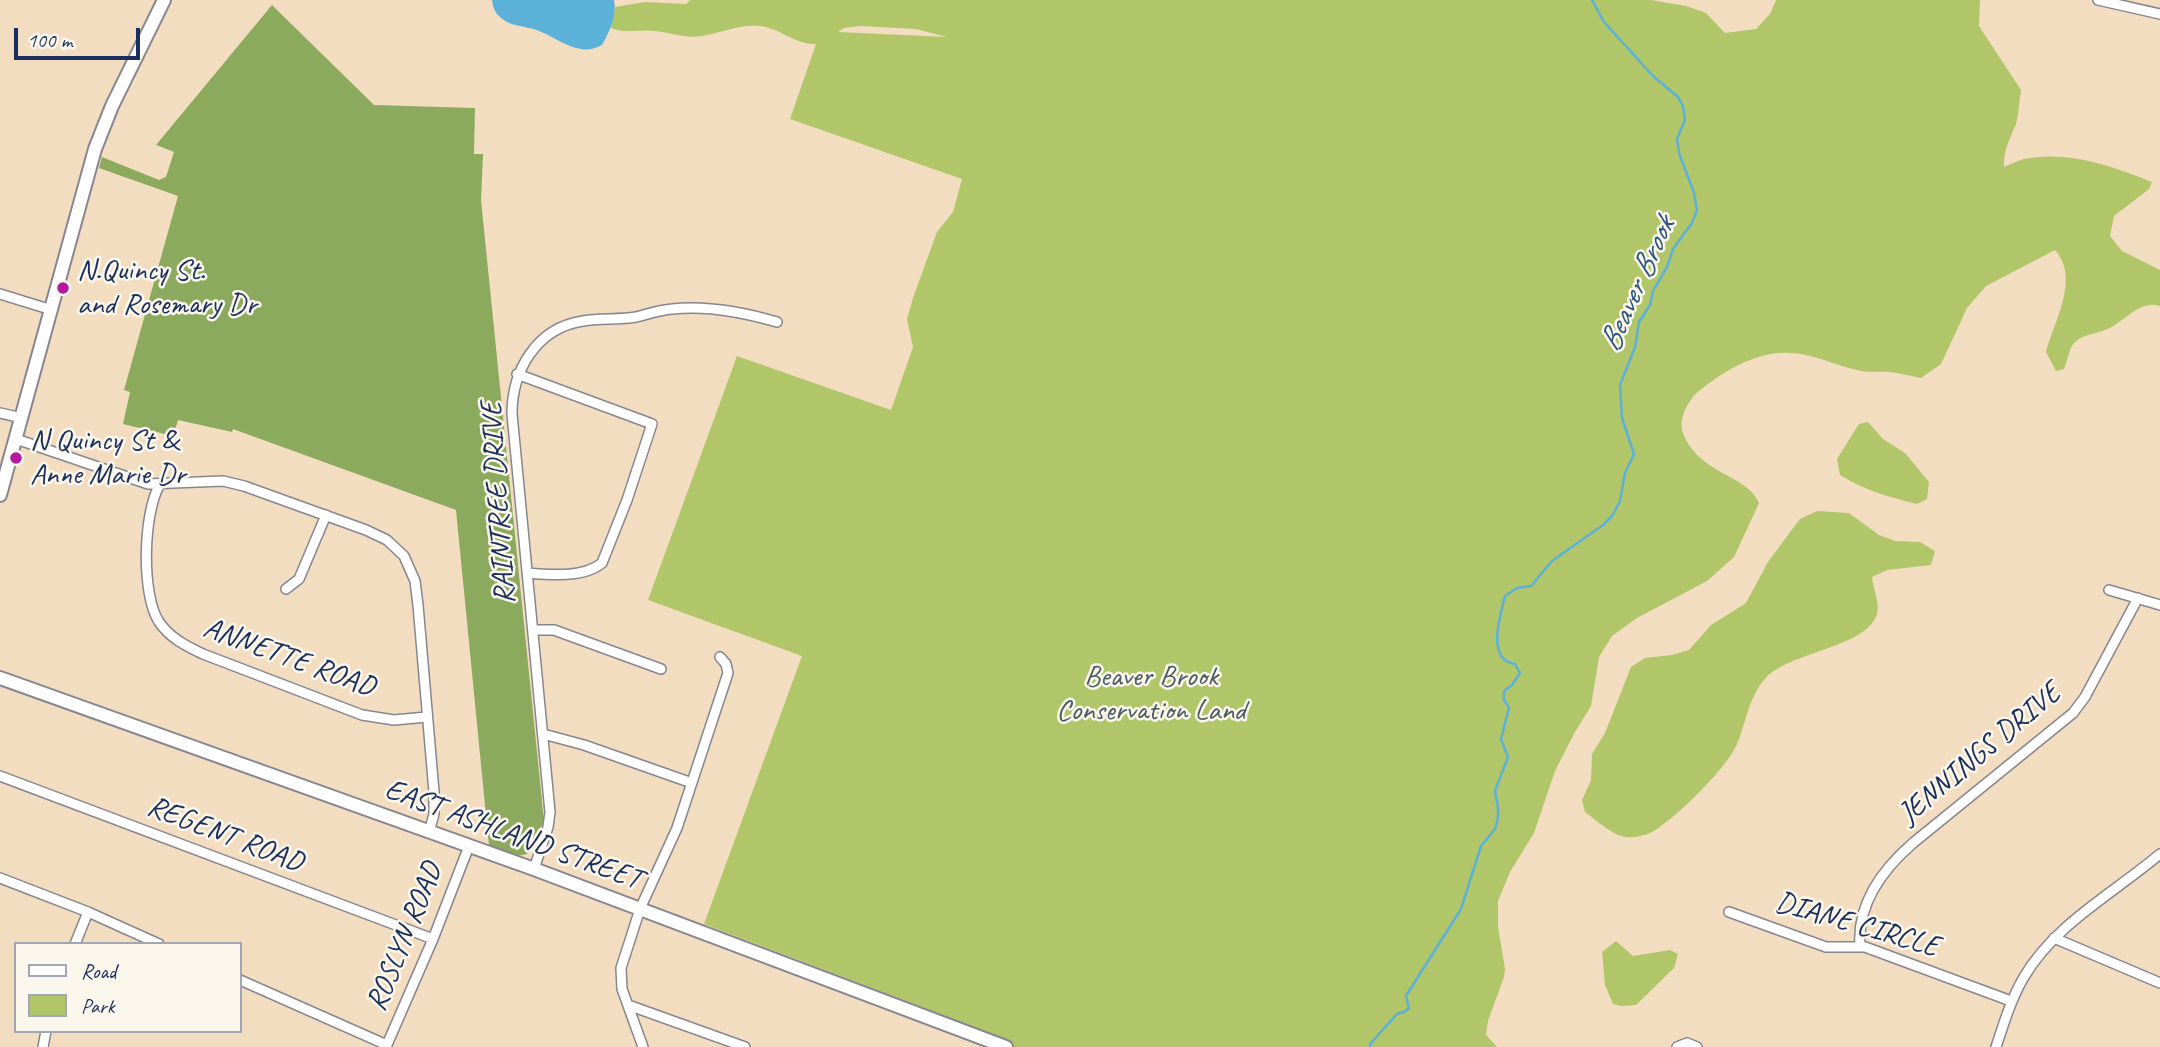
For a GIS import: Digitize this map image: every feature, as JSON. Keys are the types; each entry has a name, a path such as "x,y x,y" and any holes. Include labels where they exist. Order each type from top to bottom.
{"main road":[{"path":"0,495 95,149 112,106 164,0"},
{"name":"EAST ASHLAND STREET","path":"0,678 534,869 1006,1047"}],"street":[{"path":"2098,0 2160,15"},
{"path":"0,294 52,310"},
{"name":"RAINTREE DRIVE","path":"534,869 548,827 550,812 512,414 517,374 536,346 553,332 565,325 582,321 636,317 674,308 736,310 777,322"},
{"path":"517,374 652,424 627,500 602,563 593,570 575,573 527,573"},
{"path":"0,413 22,418"},
{"path":"16,439 136,481 160,484 223,481 244,486 387,540 404,556 415,581 434,792 434,814 429,832"},
{"name":"ANNETTE ROAD","path":"160,484 151,508 147,539 148,572 150,598 158,621 170,635 183,645 203,654 362,715 394,720 427,717"},
{"path":"286,589 299,579 326,515"},
{"path":"2109,590 2160,605"},
{"name":"JENNINGS DRIVE","path":"1860,946 1859,934 1863,916 1875,884 1889,865 2073,713 2093,684 2138,598"},
{"path":"533,630 554,630 661,669"},
{"path":"643,1047 620,978 621,968 640,909 677,828 728,673 726,664 720,657"},
{"path":"542,734 584,745 691,783"},
{"name":"REGENT ROAD","path":"0,776 433,939"},
{"name":"ROSLYN ROAD","path":"387,1046 469,846"},
{"path":"1996,1047 2011,1001 2030,966 2054,938 2160,854"},
{"path":"0,878 88,912 155,942"},
{"path":"76,942 88,912"},
{"name":"DIANE CIRCLE","path":"1729,912 1826,947 1860,946 2011,1001"},
{"path":"2054,938 2160,983"},
{"path":"242,981 387,1046"},
{"path":"628,1005 745,1047"},
{"path":"1677,1047 1687,1043 1697,1047"}],"green space":[{"name":"Beaver Brook Conservation Land","path":"690,0 1651,0 1686,6 1706,13 1725,33 1756,29 1770,14 1776,0 1980,0 1979,26 2021,90 2017,120 2006,150 2004,167 2024,159 2073,158 2106,165 2152,182 2149,189 2114,216 2110,236 2122,251 2160,270 2160,306 2145,306 2112,327 2078,340 2071,349 2064,369 2056,371 2046,352 2066,286 2062,261 2055,250 1986,286 1967,308 1941,364 1921,378 1893,372 1861,371 1801,354 1773,354 1734,367 1695,395 1685,410 1682,422 1683,433 1690,447 1700,458 1753,493 1759,503 1734,557 1707,581 1637,618 1612,636 1599,657 1591,706 1555,771 1534,833 1510,872 1498,901 1498,927 1505,969 1486,1035 1497,1047 1006,1047 995,1043 996,1035 704,924 802,656 648,600 737,356 891,410 913,347 907,319 913,298 937,232 953,212 962,179 790,119 816,44 801,42 760,26 737,27 696,37 611,28 615,7 645,2 686,4","holes":["860,26 916,29 947,37 838,32 844,28"]},
{"path":"272,5 374,105 475,108 474,154 483,154 481,200 544,821 527,854 517,856 489,846 456,510 233,429 232,432 178,420 173,436 123,424 130,392 124,390 178,196 99,168 102,157 159,180 166,177 174,152 156,145"},
{"path":"1868,422 1883,439 1905,453 1929,482 1927,499 1917,504 1897,499 1840,475 1837,459 1859,424"},
{"path":"1817,511 1849,513 1879,535 1895,541 1920,542 1935,551 1931,565 1887,570 1872,577 1878,610 1870,626 1842,643 1790,662 1764,680 1755,694 1731,754 1712,779 1674,816 1652,832 1639,836 1621,836 1610,830 1585,812 1582,800 1591,780 1592,754 1605,733 1631,667 1645,658 1689,650 1711,625 1746,603 1768,562 1800,519"},
{"path":"1616,941 1633,956 1670,950 1678,954 1674,968 1636,1005 1613,1004 1605,985 1602,952"}],"water":[{"path":"492,0 614,0 615,12 602,45 583,49 565,44 538,30 505,21 496,12"}],"waterway":[{"name":"Beaver Brook","path":"1370,1047 1397,1014 1409,1008 1406,996 1461,909 1481,846 1495,829 1498,818 1495,791 1508,757 1501,739 1509,708 1504,700 1504,691 1520,673 1515,664 1506,661 1500,654 1498,646 1498,625 1505,596 1517,588 1531,586 1552,561 1603,525 1612,516 1620,501 1625,473 1634,454 1622,418 1620,385 1635,347 1639,322 1650,305 1653,291 1667,267 1673,249 1692,223 1697,210 1677,139 1685,120 1683,106 1678,97 1653,76 1604,22 1592,0"}],"place":[{"name":"N.Quincy St. and Rosemary Dr","path":"63,288"},
{"name":"N Quincy St & Anne Marie Dr","path":"16,458"}]}
